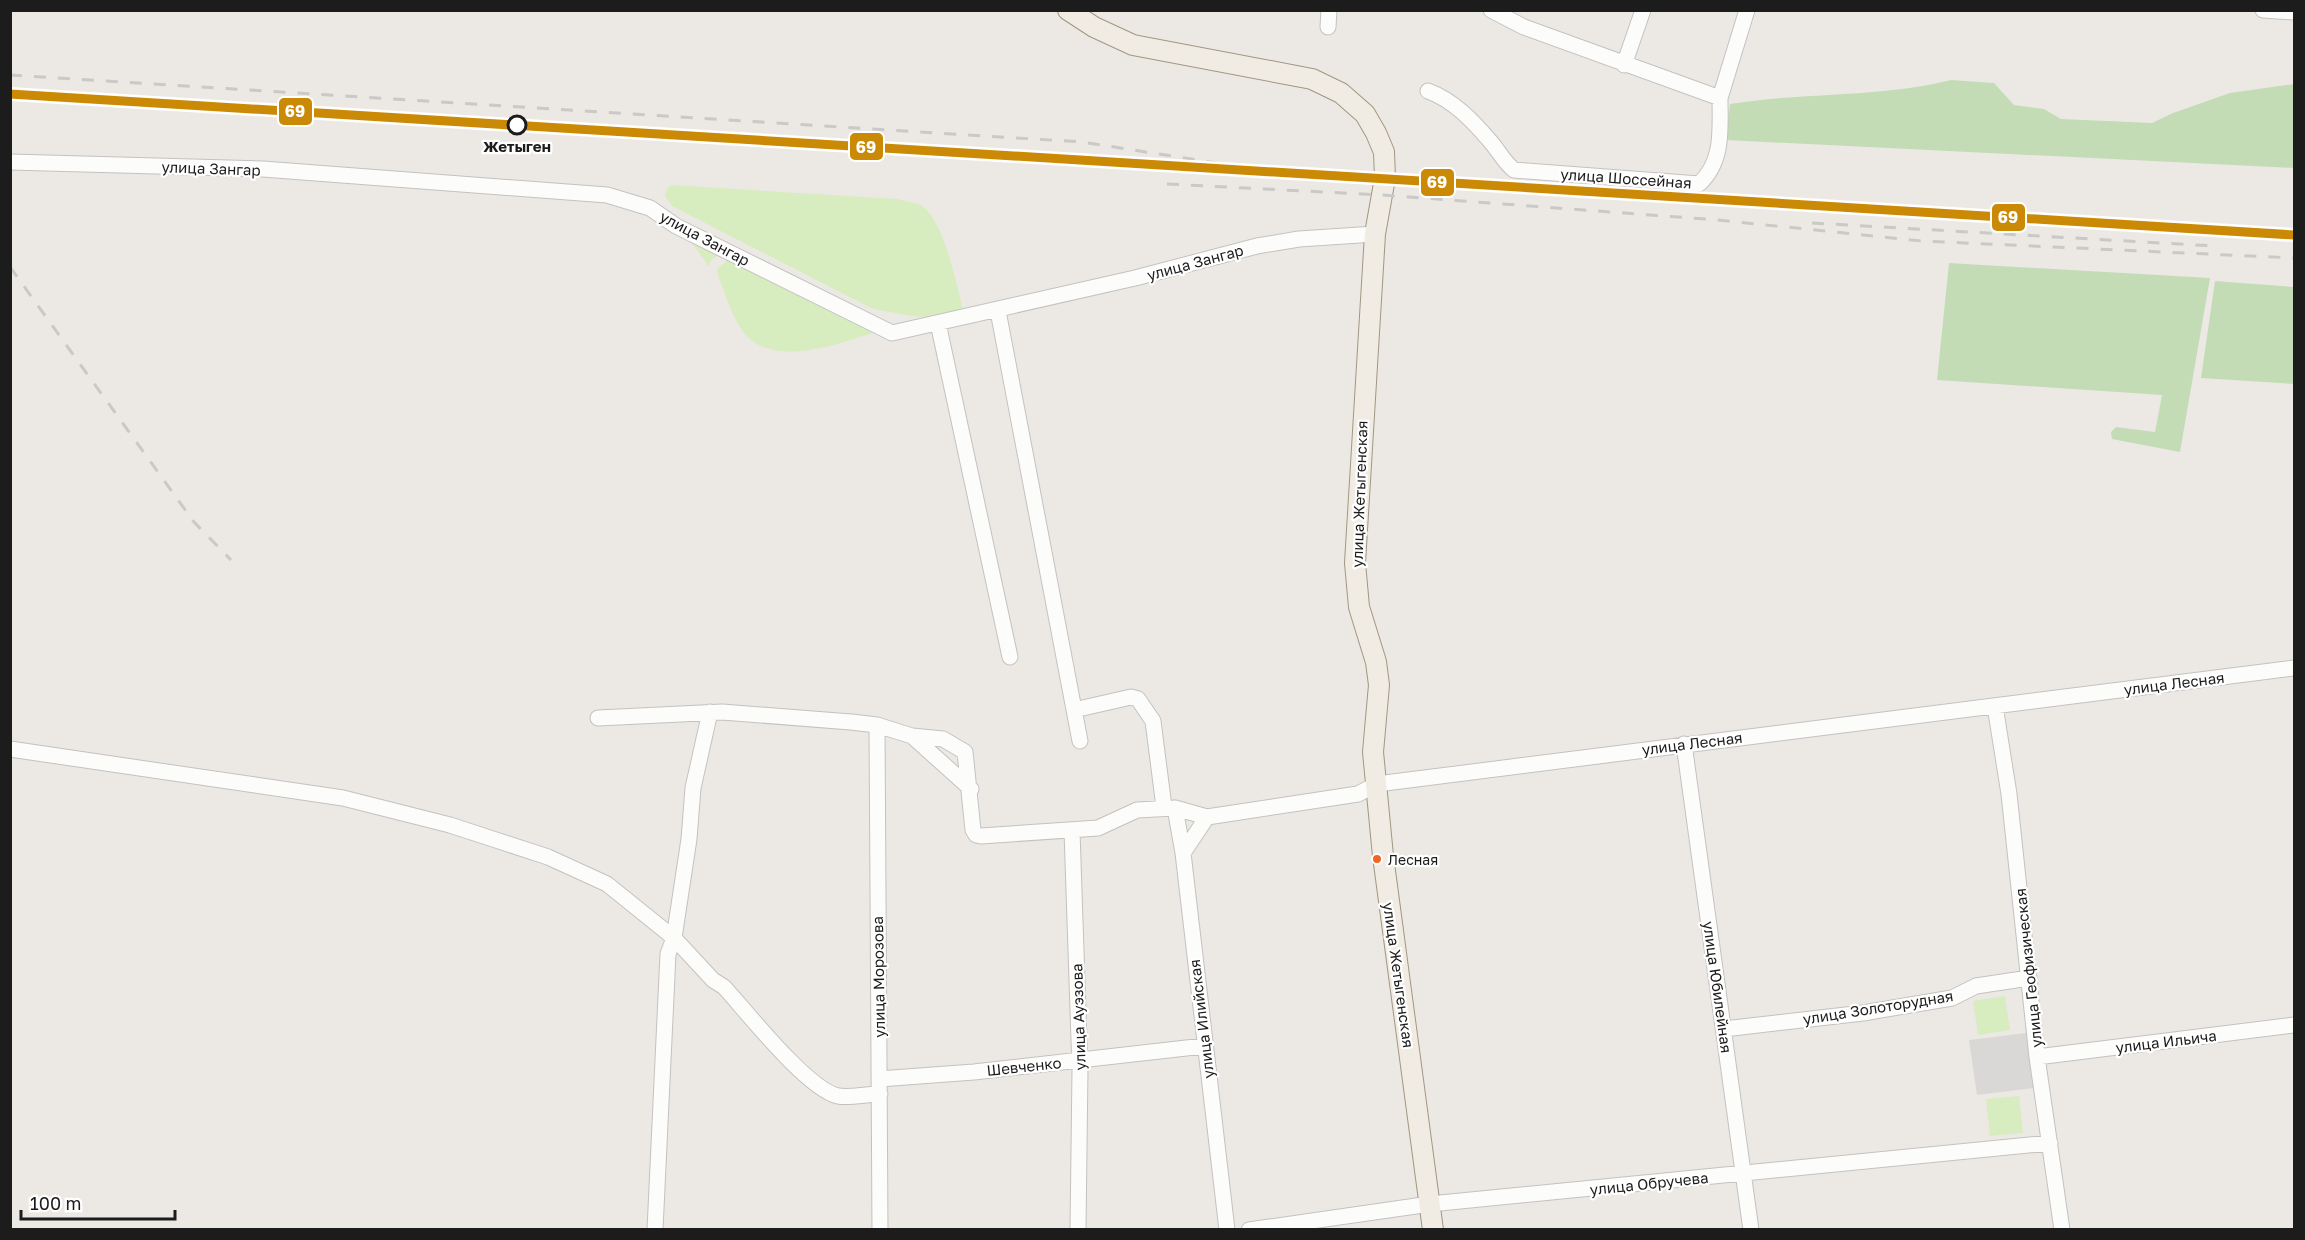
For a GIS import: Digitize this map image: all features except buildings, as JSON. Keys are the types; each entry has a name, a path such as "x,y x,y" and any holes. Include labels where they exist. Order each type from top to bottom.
{"main road":[{"name":"улица Жетыгенская","path":"1068,10 1094,27 1133,45 1312,79 1341,93 1365,114 1384,152 1385,178 1375,234 1355,563 1359,607 1376,662 1379,685 1373,752 1383,856 1433,1230"}],"street":[{"path":"1328,27 1329,10"},
{"path":"1491,10 1524,27 1720,98 1747,10"},
{"path":"1624,65 1643,10"},
{"path":"2263,10 2295,12"},
{"name":"улица Шоссейная","path":"1428,92 1437,95 1469,118 1492,143 1503,161 1514,170 1699,183 1714,165 1718,151 1720,98"},
{"name":"улица Зангар","path":"10,162 263,169 607,195 650,208 676,226 892,333 998,311 1257,246 1299,239 1375,234"},
{"path":"998,311 1080,741"},
{"path":"938,323 1010,657"},
{"name":"улица Лесная","path":"1072,831 1098,828 1133,810 1169,807 1207,817 1358,794 1377,784 2295,668"},
{"name":"улица Илийская","path":"1074,710 1131,698 1138,699 1153,721 1169,807 1183,853 1227,1230"},
{"name":"улица Геофизическая","path":"1995,706 2009,794 2037,1058 2062,1230"},
{"path":"655,1230 668,954 674,938 689,839 693,788 710,712"},
{"path":"598,718 710,712 877,724 912,736 943,739 965,752 973,830 978,836 1072,831"},
{"name":"улица Морозова","path":"877,724 880,1230"},
{"path":"912,736 970,789"},
{"name":"улица Юбилейная","path":"1684,744 1745,1173 1751,1230"},
{"name":"Шевченко","path":"10,749 342,798 450,825 548,857 608,884 674,938 713,980 724,987 788,1056 821,1087 836,1095 880,1086 1204,1046"},
{"path":"1183,853 1207,817"},
{"name":"улица Ауэзова","path":"1072,831 1080,1060 1078,1230"},
{"name":"улица Золоторудная","path":"1725,1029 1863,1013 1952,998 1976,986 2029,978"},
{"name":"улица Ильича","path":"2037,1058 2295,1025"},
{"name":"улица Обручева","path":"1249,1230 1430,1204 2050,1143"}],"shaded area":[{"path":"2034,1032 2041,1087 1977,1095 1969,1040"}],"green space":[{"path":"1951,80 1994,83 2014,105 2044,109 2061,119 2152,123 2230,93 2294,84 2294,168 1726,140 1730,104 1896,90"},
{"path":"671,185 897,199 920,205 936,223 942,237 963,310 940,316 918,317 873,309 672,206 665,196"},
{"path":"688,237 724,252 711,260 709,267"},
{"path":"728,260 875,332 812,350 794,352 763,347 744,333 730,308 717,273 718,268"},
{"path":"1949,263 2210,278 2180,452 2112,439 2111,432 2116,427 2155,432 2162,395 1937,380"},
{"path":"2215,281 2294,287 2294,384 2201,378"},
{"path":"2005,996 2010,1030 1978,1035 1973,1001"},
{"path":"2019,1096 2023,1133 1990,1136 1986,1099"}],"railway":[{"path":"10,75 1082,142 1281,173"},
{"path":"1167,184 1382,195 1718,220 1922,241 2294,258"},
{"path":"1812,223 2214,246"},
{"path":"10,267 194,522 231,560"}],"transit line":[{"name":"69","path":"10,94 2294,235"}],"place":[{"name":"Жетыген","path":"517,125"},
{"name":"Лесная","path":"1377,859"}]}
